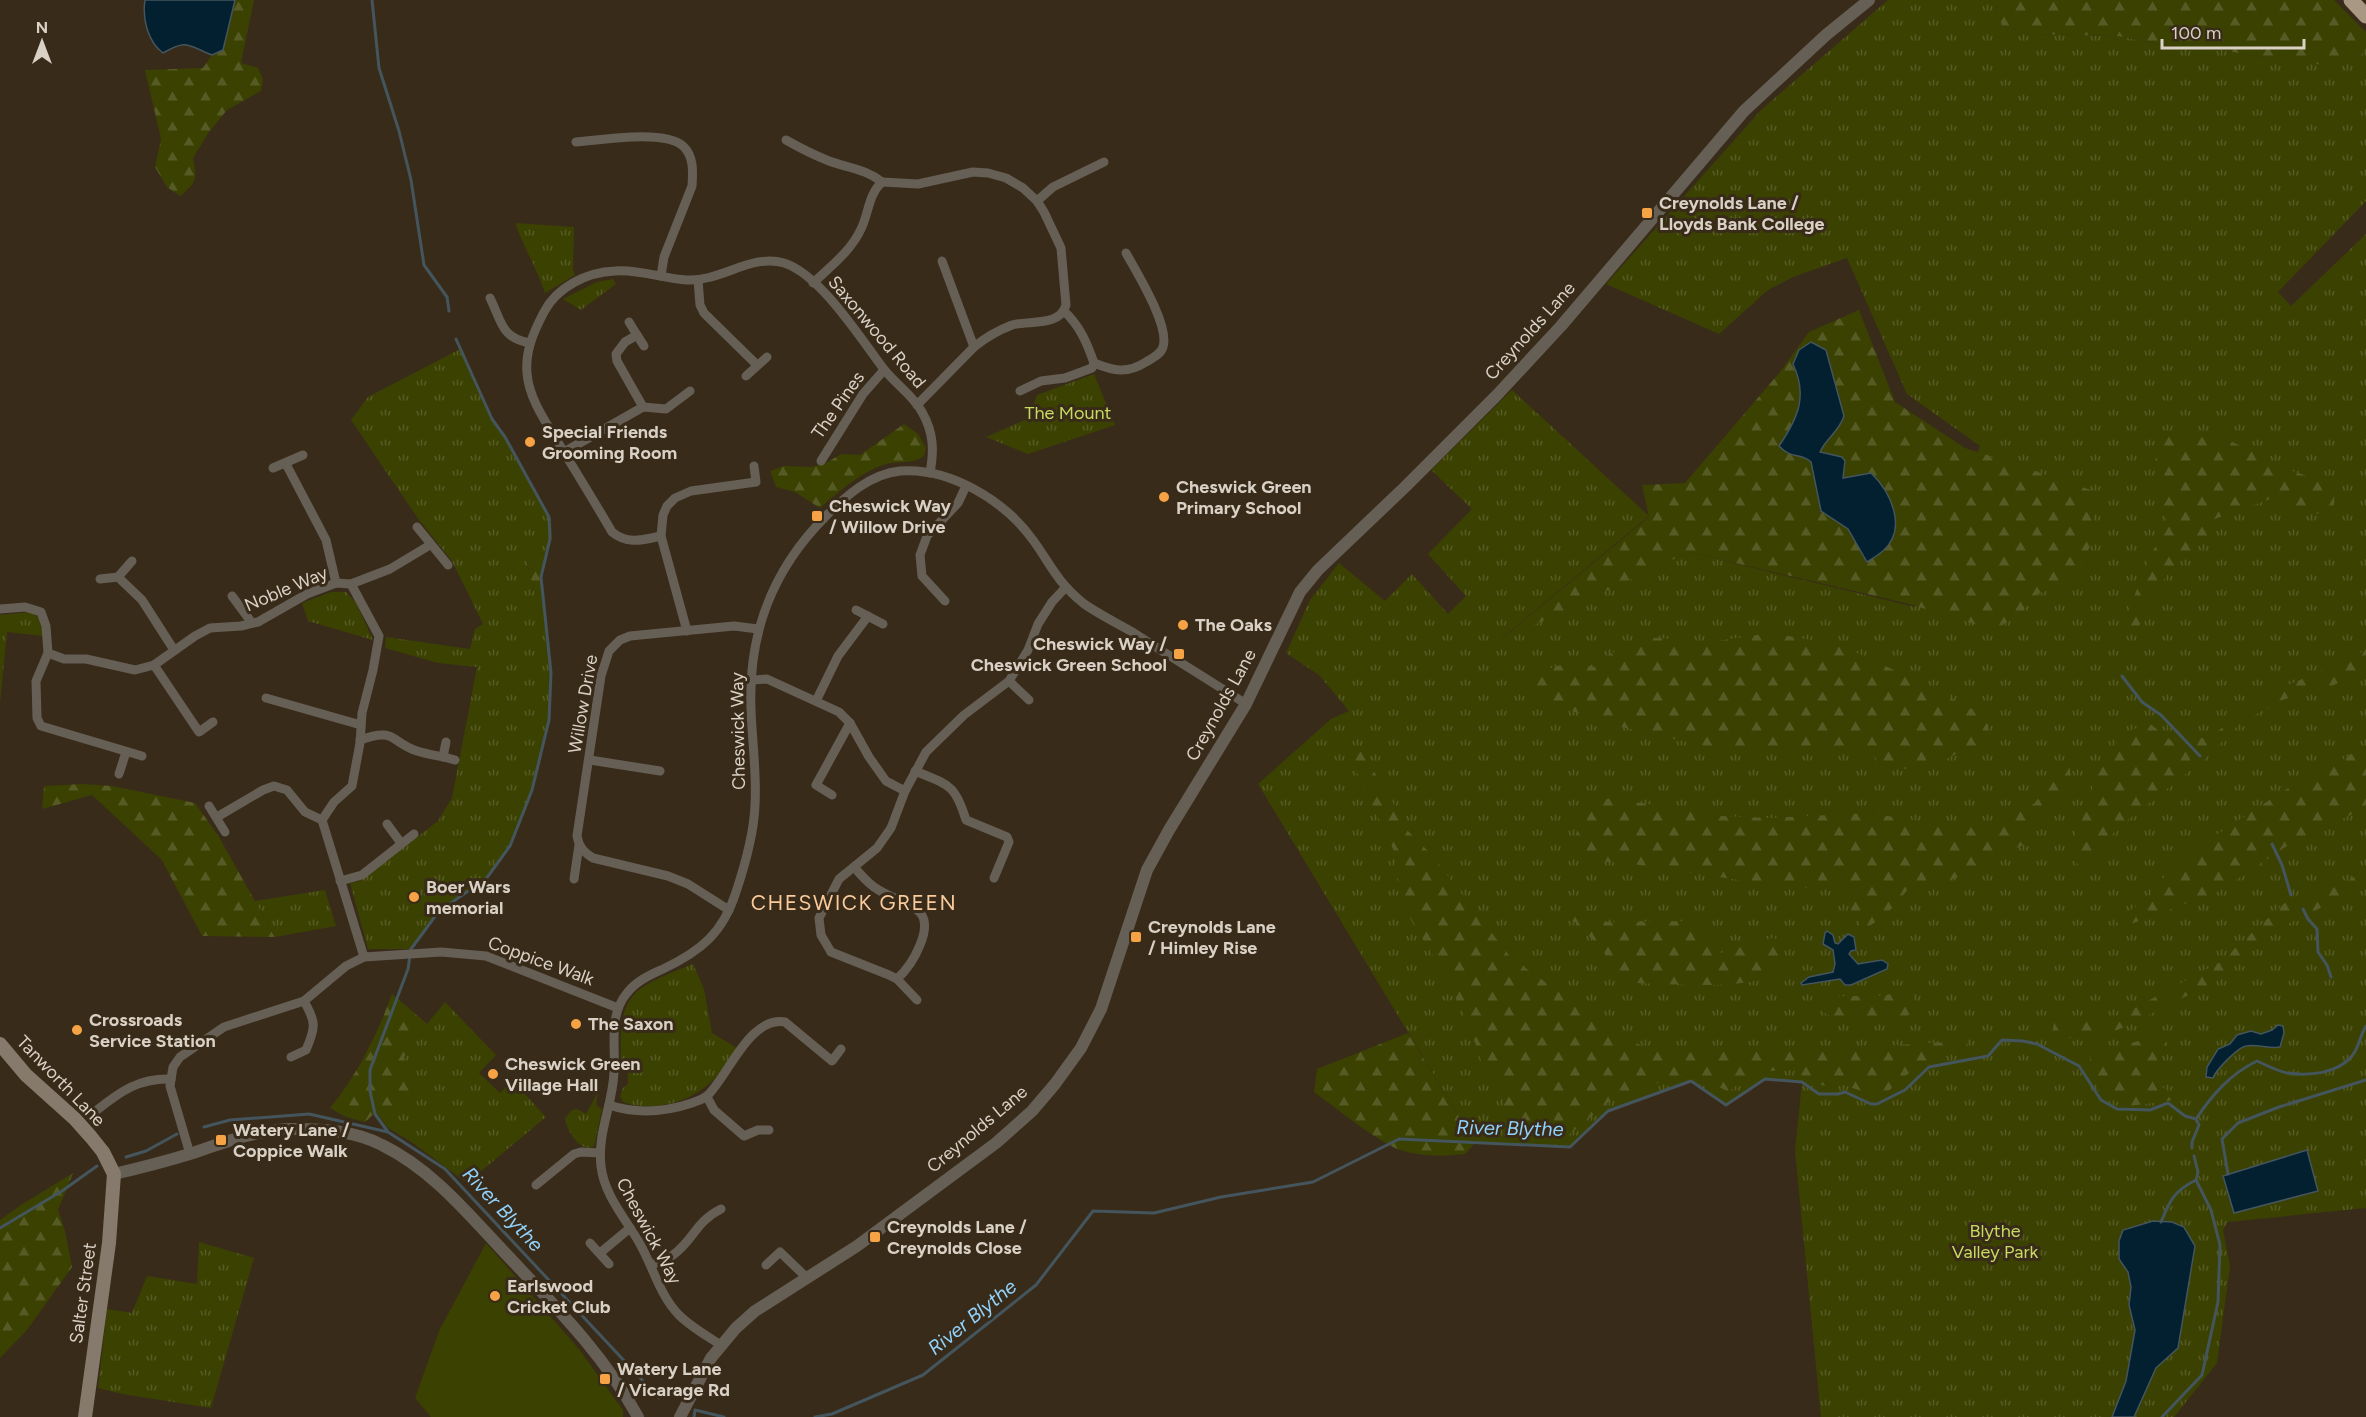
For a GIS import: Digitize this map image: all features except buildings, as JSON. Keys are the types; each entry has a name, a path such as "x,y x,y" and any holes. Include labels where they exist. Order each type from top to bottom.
{"highway":[{"path":"2350,0 2366,16"}],"main road":[{"name":"Tanworth Lane","path":"0,1044 26,1075 92,1137 114,1174"},
{"name":"Salter Street","path":"85,1417 109,1243 114,1174"}],"street":[{"name":"Creynolds Lane","path":"680,1417 700,1376 721,1345 755,1311 857,1246 996,1143 1032,1111 1055,1084 1080,1048 1101,1009 1125,943 1147,870 1168,830 1246,704 1300,592 1318,570 1406,486 1561,326 1744,111 1826,35 1869,0"},
{"path":"576,142 621,138 662,138 674,140 683,145 689,153 693,174 692,186 664,257 662,276"},
{"path":"786,140 832,162 869,172 882,182 918,184 973,172 1006,178 1023,188 1037,201 1061,248 1066,305 1064,311 1052,320 1011,325 974,346 917,405"},
{"path":"1037,201 1053,187 1104,162"},
{"path":"813,283 846,251 861,230 874,190 882,182"},
{"path":"1094,363 1113,371 1124,371 1153,358 1162,351 1163,326 1126,253"},
{"name":"Saxonwood Road","path":"661,536 630,541 612,532 546,422 530,389 527,363 530,343 546,307 554,297 571,284 612,271 698,280 714,278 760,263 774,261 797,269 852,325 884,369 923,412 934,442 930,473"},
{"path":"942,261 974,346"},
{"path":"698,280 700,305 704,313 757,365"},
{"path":"490,298 508,336 516,341 530,343"},
{"path":"1020,391 1041,381 1084,373 1092,368 1094,363 1087,343 1079,328 1064,311"},
{"path":"629,322 644,346"},
{"path":"637,335 625,342 616,354 617,361 643,407"},
{"path":"746,376 767,357"},
{"name":"The Pines","path":"821,461 863,394 884,369"},
{"path":"564,452 643,407 666,409 690,391"},
{"path":"273,468 303,455"},
{"path":"286,464 326,540 336,583"},
{"path":"687,631 661,536 663,515 667,506 675,498 691,491 756,482 754,466"},
{"name":"Cheswick Way","path":"721,1345 681,1318 666,1298 651,1265 604,1183 600,1153 614,1072 614,1028 618,1008 623,998 635,984 685,958 712,937 722,925 729,910 745,859 755,807 756,771 751,709 758,629 775,584 791,555 832,510 872,479 899,471 930,473 966,486 993,501 1021,525 1065,587 1087,605 1246,704"},
{"path":"945,600 922,576 920,555 927,536 958,503 966,486"},
{"path":"417,527 448,565"},
{"path":"351,584 390,569 430,545"},
{"path":"100,579 118,577 132,561"},
{"path":"118,577 142,600 174,650"},
{"name":"Noble Way","path":"154,665 210,628 252,623 307,594 336,583 351,584 379,636 361,725 352,786 334,802 322,820"},
{"path":"917,1000 897,979 878,969 831,952 821,935 819,918 839,879 877,848 891,828 905,791 926,752 942,735 1009,681 1028,650 1038,624 1065,587"},
{"path":"232,596 252,623"},
{"path":"0,609 25,607 41,612 46,626 48,653 36,681 37,718 41,726 142,756"},
{"path":"856,610 882,624"},
{"path":"816,701 838,656 868,616"},
{"name":"Willow Drive","path":"574,879 579,845 577,836 602,669 609,651 620,640 630,636 734,626 758,629"},
{"path":"48,653 64,659 86,659 129,669 154,665 202,736 213,722"},
{"path":"752,680 767,679 839,712 850,723 886,781 905,791"},
{"path":"1009,681 1029,700"},
{"path":"266,698 361,725"},
{"path":"832,795 816,785 850,723"},
{"path":"360,740 372,736 392,736 419,752 454,759"},
{"path":"443,757 446,742"},
{"path":"119,774 126,752"},
{"path":"590,760 660,771"},
{"path":"915,771 947,785 956,792 966,820 1007,837 1009,842 994,878"},
{"path":"217,817 274,786 287,790 305,812 322,820 364,957"},
{"path":"209,806 225,832"},
{"path":"387,824 401,843"},
{"path":"340,881 362,875 414,834"},
{"path":"579,845 586,854 593,858 668,876 688,884 729,910"},
{"path":"854,867 874,887 921,911 925,920 924,934 912,964 897,979"},
{"name":"Coppice Walk","path":"171,1079 173,1067 180,1057 224,1027 304,1000 345,966 364,957 441,952 486,956 618,1008"},
{"path":"291,1057 306,1050 315,1030 313,1017 304,1000"},
{"path":"609,1105 633,1111 673,1109 707,1097 756,1032 776,1021 785,1022 832,1061 841,1049"},
{"path":"97,1110 134,1084 157,1079 171,1079 170,1086 190,1154"},
{"path":"707,1097 714,1110 744,1136 758,1130 769,1130"},
{"path":"114,1174 245,1137 290,1129 354,1134 382,1144 416,1165 453,1198 574,1327 602,1360 639,1417"},
{"path":"536,1185 574,1154 600,1153"},
{"path":"651,1265 672,1256 686,1242 705,1216 721,1209"},
{"path":"600,1253 630,1228"},
{"path":"590,1243 609,1264"},
{"path":"766,1265 780,1252 806,1277"}],"green space":[{"path":"235,0 254,0 241,63 258,68 263,79 261,91 227,110 209,132 193,158 195,171 193,184 180,196 167,187 155,167 161,139 145,70 203,68 212,55 223,50"},
{"name":"Blythe Valley Park","path":"1888,0 1990,0 2002,25 2028,34 2118,36 2173,47 2222,50 2288,62 2347,63 2366,51 2366,201 2278,292 2291,306 2366,234 2366,1208 2228,1222 2223,1230 2230,1266 2217,1363 2174,1417 1821,1417 1795,1151 1802,1082 1765,1079 1726,1105 1691,1081 1608,1111 1570,1147 1475,1143 1258,784 1331,719 1349,711 1319,675 1286,653 1310,600 1339,563 1385,601 1412,574 1448,614 1466,596 1428,554 1472,509 1431,470 1512,390 1649,516 1500,640 1689,552 1915,607 1980,446 1907,394 1847,258 1793,277 1768,290 1719,334 1606,284 1761,110"},
{"path":"1990,0 2334,0 2366,32 2366,51 2342,66 2288,62 2222,50 2174,47 2118,36 2028,34 2002,25"},
{"path":"515,223 574,227 573,270 575,275 545,293"},
{"path":"613,279 616,284 581,310 563,299 597,282"},
{"path":"1859,310 1895,402 1965,448 2094,491 2093,539 2076,577 2036,595 2017,618 1991,629 1909,604 1689,552 1498,642 1649,517 1642,485 1685,483 1780,372 1809,332"},
{"path":"462,348 485,405 505,435 551,520 552,538 545,553 526,559 534,591 543,594 551,666 548,725 528,805 518,830 493,871 439,912 411,949 368,949 350,883 360,881 438,821 452,798 477,667 438,663 385,648 386,637 470,649 475,629 483,624 452,561 419,520 351,420 368,397"},
{"name":"The Mount","path":"1094,374 1115,425 1028,454 986,437 1034,416 1032,408 1037,395"},
{"path":"904,424 918,434 926,448 924,456 874,468 820,508 795,492 776,487 770,471 784,466 811,467 826,463 841,454 860,455"},
{"path":"2218,435 2295,472 2336,485 2333,508 2329,514 2305,513 2270,499 2212,520 2206,540 2173,567 2158,588 2134,636 2123,625 2150,556 2168,524 2155,461 2163,437"},
{"path":"545,553 541,577 543,594 534,591 526,558"},
{"path":"331,592 346,592 356,603 373,640 308,621 302,603"},
{"path":"30,612 41,621 43,636 7,632 0,703 0,615"},
{"path":"1770,633 1840,645 1926,685 1985,716 1989,731 1975,746 1934,765 1914,768 1879,768 1872,748 1837,751 1767,747 1714,748 1600,722 1515,688 1553,667 1571,664 1595,667 1605,657 1640,637 1671,639 1691,645"},
{"path":"2366,650 2366,668 2334,685 2282,700 2240,723 2206,758 2116,829 2084,875 2068,848 2090,803 2098,766 2110,757 2121,734 2149,723 2173,742 2209,737 2273,692"},
{"path":"1356,744 1388,793 1406,829 1431,854 1511,958 1598,1019 1640,1045 1676,1052 1713,1053 1766,1048 1811,1050 1966,1041 1968,1046 1924,1064 1897,1081 1890,1090 1873,1095 1844,1085 1825,1086 1807,1079 1795,1070 1769,1071 1739,1083 1729,1092 1705,1080 1680,1075 1611,1100 1566,1137 1503,1136 1503,1096 1480,1058 1470,1027 1441,969 1411,920 1398,890 1395,853 1347,751"},
{"path":"2366,744 2366,808 2296,840 2219,891 2120,928 2116,919 2145,901 2173,866 2196,848 2285,790 2333,766"},
{"path":"2051,763 2069,764 2072,784 2041,818 2023,845 1949,881 1908,889 1888,912 1863,929 1851,910 1844,883 1798,889 1641,865 1598,861 1581,849 1576,823 1596,803 1610,798 1721,816 1770,818 1868,813 1939,824 1952,831 1996,823 2035,803 2049,783"},
{"path":"83,784 112,786 195,803 219,837 275,937 202,936 162,860 92,795 42,809 44,786"},
{"path":"2366,869 2366,886 2279,928 2214,982 2125,1027 2096,1038 2064,1038 2052,1033 2055,1019 2092,1020 2122,1015 2220,962 2287,901 2308,897 2343,884"},
{"path":"325,890 336,926 275,937 255,901"},
{"path":"1580,904 1607,922 1692,921 1721,953 1775,937 1779,955 1777,968 1764,978 1748,982 1706,985 1628,983 1598,945 1568,915"},
{"path":"693,964 704,989 712,1033 737,1048 720,1073 699,1092 689,1097 656,1106 623,1102 620,1096 623,1088 628,1084 627,1060 621,1060 621,1037 627,1006 633,996 643,987"},
{"path":"1908,991 1913,996 1914,1011 1897,1019 1870,1022 1842,1019 1823,1012 1821,1005 1827,1000 1841,996 1871,997"},
{"path":"392,994 427,1024 445,1002 496,1055 479,1073 500,1093 512,1080 546,1117 467,1183 410,1141 388,1128 376,1112 360,1066 382,1021"},
{"path":"392,994 427,1024 404,1057 413,1093 405,1103 376,1112 365,1122 346,1117 330,1108 366,1054"},
{"path":"1408,1033 1475,1143 1465,1154 1427,1155 1395,1148 1371,1134 1314,1092 1317,1069"},
{"path":"2152,1038 2166,1038 2167,1046 2157,1063 2156,1077 2165,1089 2181,1099 2130,1106 2107,1098 2098,1089 2089,1070 2091,1052"},
{"path":"598,1092 596,1105 602,1109 595,1143 593,1147 588,1148 574,1139 565,1118 572,1110 577,1109 586,1114"},
{"path":"73,1173 58,1210 72,1267 27,1330 0,1358 0,1220"},
{"path":"199,1242 254,1258 211,1408 98,1388 107,1309 132,1313 147,1276 197,1284"},
{"name":"Earlswood Cricket Club","path":"486,1243 579,1349 623,1410 623,1417 431,1417 415,1398 439,1331"}],"water":[{"path":"145,0 235,0 223,50 212,55 193,46 183,45 163,53 153,43 147,30 144,15"},
{"path":"1811,342 1826,350 1844,416 1820,452 1842,457 1845,461 1843,478 1871,473 1885,490 1894,511 1894,532 1890,542 1883,551 1867,562 1848,529 1821,511 1811,462 1788,453 1779,446 1799,406 1800,386 1793,364 1799,350"},
{"path":"1827,931 1833,935 1835,943 1838,944 1848,934 1854,937 1856,950 1849,954 1858,964 1882,960 1888,964 1887,969 1851,985 1845,985 1840,979 1802,985 1801,983 1809,977 1833,972 1835,964 1833,950 1823,944"},
{"path":"2278,1025 2283,1026 2284,1033 2280,1047 2242,1047 2228,1059 2213,1078 2206,1077 2207,1067 2218,1049 2230,1044 2237,1035 2251,1031 2261,1034"},
{"path":"2307,1150 2318,1191 2234,1213 2223,1176"},
{"path":"2153,1221 2172,1222 2184,1227 2195,1246 2178,1348 2156,1368 2134,1417 2112,1417 2126,1381 2135,1330 2129,1305 2131,1287 2128,1272 2119,1259 2119,1241 2123,1230"}],"waterway":[{"path":"372,0 379,68 399,131 411,180 424,265 447,297 449,311"},
{"path":"456,339 492,419 505,437 549,517 550,539 541,577 551,673 549,720 532,790 510,846 486,879 439,911 411,949 408,969 370,1070 370,1091 375,1114 388,1132 445,1169 659,1398"},
{"path":"2122,676 2142,702 2161,715 2200,756"},
{"path":"2272,844 2282,865 2291,895"},
{"path":"2303,909 2317,929 2318,952 2327,965 2331,977"},
{"name":"River Blythe","path":"815,1417 832,1414 923,1375 1036,1285 1093,1211 1154,1213 1221,1197 1313,1182 1399,1139 1570,1147 1608,1111 1691,1081 1726,1105 1765,1079 1802,1082 1819,1094 1845,1092 1871,1104 1877,1104 1905,1090 1929,1067 1988,1056 2002,1040 2037,1044 2079,1066 2101,1100 2117,1109 2150,1110 2168,1103 2185,1116 2196,1119 2222,1086 2238,1072 2257,1061 2279,1071 2295,1074 2313,1074 2339,1067 2354,1053 2366,1026"},
{"path":"2228,1174 2222,1139 2238,1123 2279,1107 2366,1080"},
{"path":"204,1127 230,1120 309,1114 388,1132"},
{"path":"2192,1148 2199,1125 2196,1119"},
{"path":"126,1157 146,1151 177,1134"},
{"path":"2161,1222 2174,1197 2196,1180 2198,1172 2194,1156"},
{"path":"0,1228 62,1191 97,1166"},
{"path":"2162,1417 2202,1375 2218,1302 2220,1245 2211,1210 2196,1180"},
{"name":"River Blythe","path":"694,1417 695,1410 724,1417"}],"place":[{"name":"Creynolds Lane / Lloyds Bank College","path":"1647,213"},
{"name":"Special Friends Grooming Room","path":"530,442"},
{"name":"Cheswick Green Primary School","path":"1164,497"},
{"name":"Cheswick Way / Willow Drive","path":"817,516"},
{"name":"The Oaks","path":"1183,625"},
{"name":"Cheswick Way / Cheswick Green School","path":"1179,654"},
{"name":"Boer Wars memorial","path":"414,897"},
{"name":"Creynolds Lane / Himley Rise","path":"1136,937"},
{"name":"The Saxon","path":"576,1024"},
{"name":"Crossroads Service Station","path":"77,1030"},
{"name":"Cheswick Green Village Hall","path":"493,1074"},
{"name":"Watery Lane / Coppice Walk","path":"221,1140"},
{"name":"Creynolds Lane / Creynolds Close","path":"875,1237"},
{"name":"Earlswood Cricket Club","path":"495,1296"},
{"name":"Watery Lane / Vicarage Rd","path":"605,1379"}],"district":[{"name":"CHESWICK GREEN","path":"854,903"}]}
